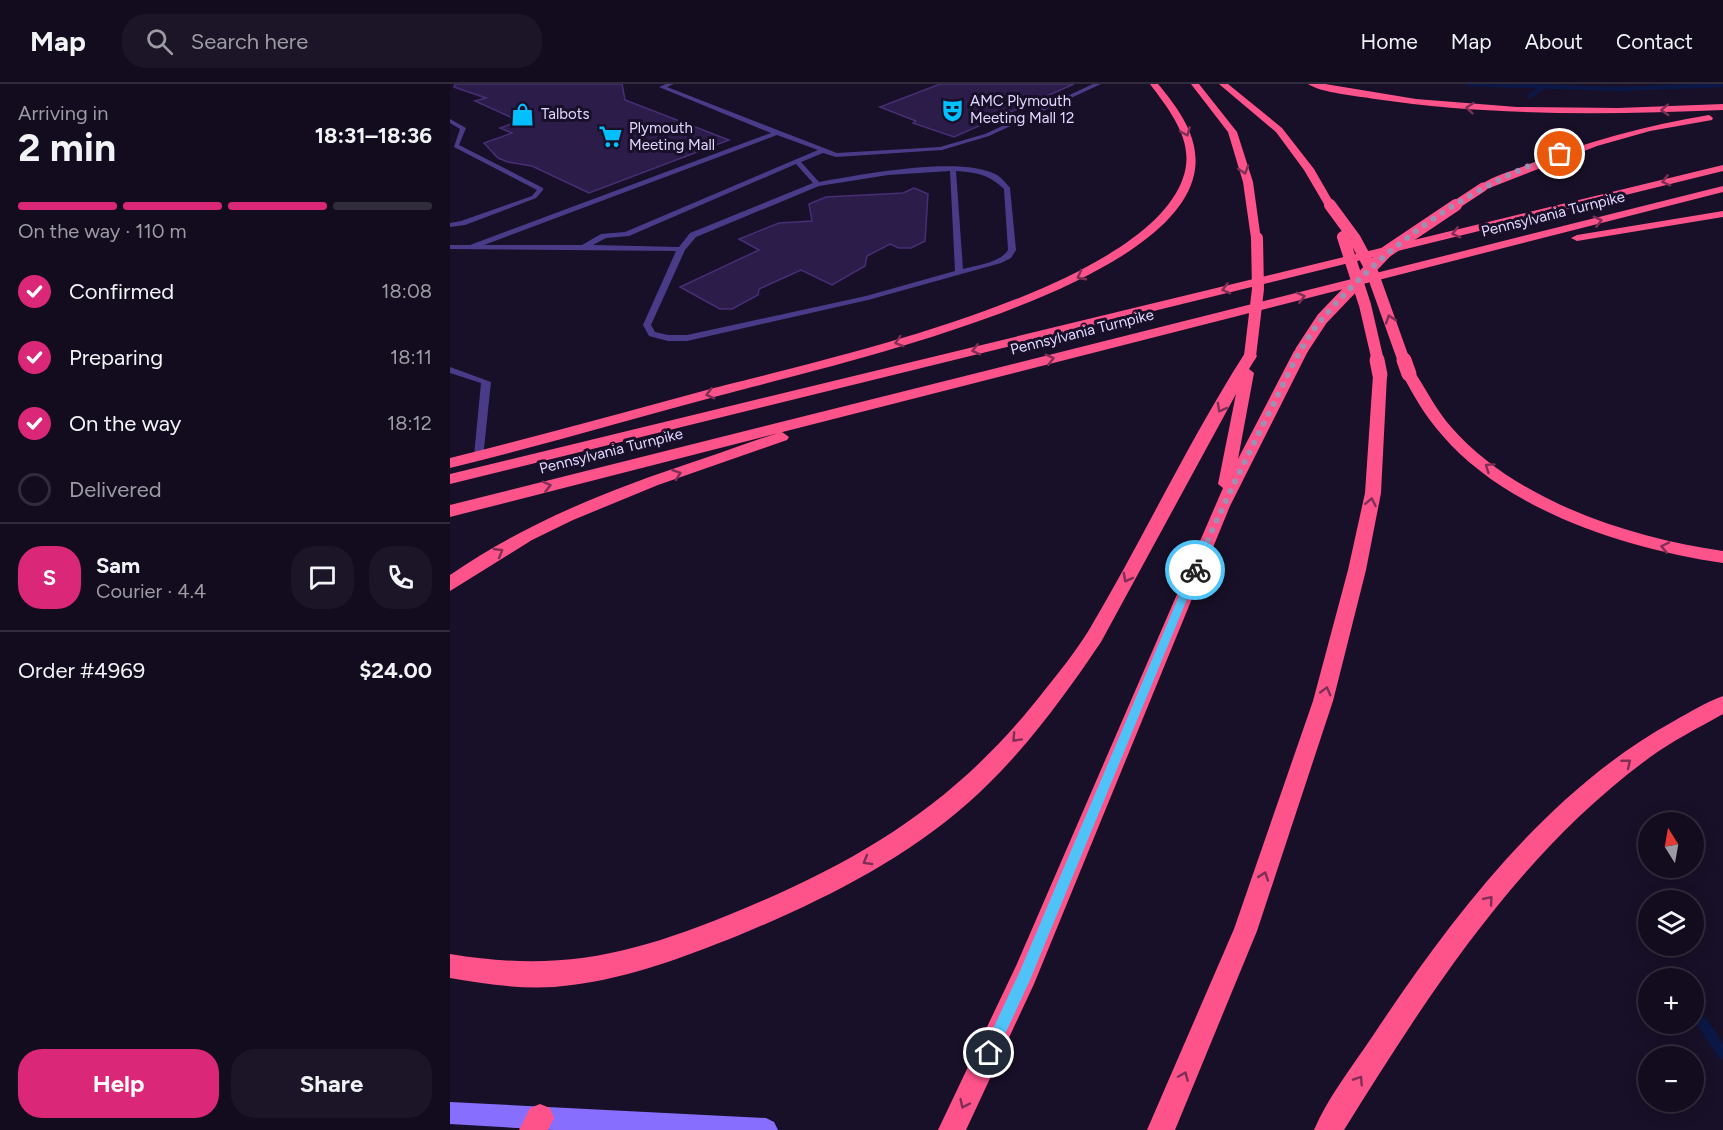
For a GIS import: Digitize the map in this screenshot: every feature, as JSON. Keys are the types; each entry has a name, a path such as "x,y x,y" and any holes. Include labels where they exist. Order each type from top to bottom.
{"highway":[{"path":"450,463 955,326 1040,296 1083,276 1117,255 1150,229 1184,190 1190,166 1191,144 1181,119 1154,84"},
{"path":"1196,84 1232,132 1248,182 1257,238 1258,289 1250,356 1222,506"},
{"path":"1222,84 1279,130 1355,239 1371,269 1418,396 1435,420 1458,443 1487,466 1523,489 1593,524 1639,541 1723,557"},
{"path":"1312,84 1392,99 1517,112 1582,113 1723,106"},
{"path":"952,1130 1025,975 1222,506 1301,351 1322,319 1386,252 1483,187 1534,163 1604,139 1653,126 1723,116"},
{"name":"Pennsylvania Turnpike","path":"450,479 1723,168"},
{"name":"Pennsylvania Turnpike","path":"450,511 1723,189"},
{"path":"1161,1130 1245,932 1323,701 1357,570 1372,493 1380,375 1365,301 1329,202"},
{"path":"1460,257 1723,214"},
{"path":"450,966 491,973 571,973 661,953 716,932 847,873 891,848 939,814 970,786 1039,713 1071,672 1094,637 1250,356"},
{"path":"450,584 502,549 576,512 892,398"},
{"path":"1328,1130 1451,945 1525,857 1593,790 1635,756 1723,704"}],"main road":[{"path":"450,1113 536,1124 766,1130"}],"lane":[{"path":"671,84 662,87 836,155 940,149 987,135 1098,84"},
{"path":"450,121 463,128 456,146 541,189 534,198 450,225"},
{"path":"471,247 777,133"},
{"path":"583,247 604,236 626,234 824,150"},
{"path":"796,162 817,184"},
{"path":"928,169 953,169 986,173 1004,182 1007,188 1012,250 1008,256 998,261 868,298 687,338 668,338 652,334 647,325 681,249 693,235 817,184 928,169"},
{"path":"953,169 959,272"},
{"path":"450,247 681,249"},
{"path":"450,370 486,382 479,456"}],"building":[{"name":"Plymouth Meeting Mall","path":"455,84 622,84 625,100 729,140 589,193 532,166 498,158 484,143 512,133 500,128 519,121 475,101 486,98 454,87"},
{"name":"AMC Plymouth Meeting Mall 12","path":"940,84 1074,84 954,137 913,123 916,121 880,107"},
{"path":"914,188 928,194 925,241 911,248 899,248 890,244 867,256 865,266 832,285 801,270 759,289 758,295 732,309 720,309 680,287 759,250 739,239 779,223 812,221 809,204 826,197 903,193"}],"waterway":[{"path":"1468,84 1618,89 1723,85"},
{"path":"1530,96 1543,87"},
{"path":"1704,1025 1723,1054"}],"way so far":[{"path":"1195,570 1222,506 1301,351 1322,319 1386,252 1483,187 1534,163 1560,154"}],"place":[{"name":"AMC Plymouth Meeting Mall 12","path":"952,110"},
{"name":"Talbots","path":"523,114"},
{"name":"Plymouth Meeting Mall","path":"611,137"}],"route":[{"path":"989,1053 1025,975 1195,570"}]}
